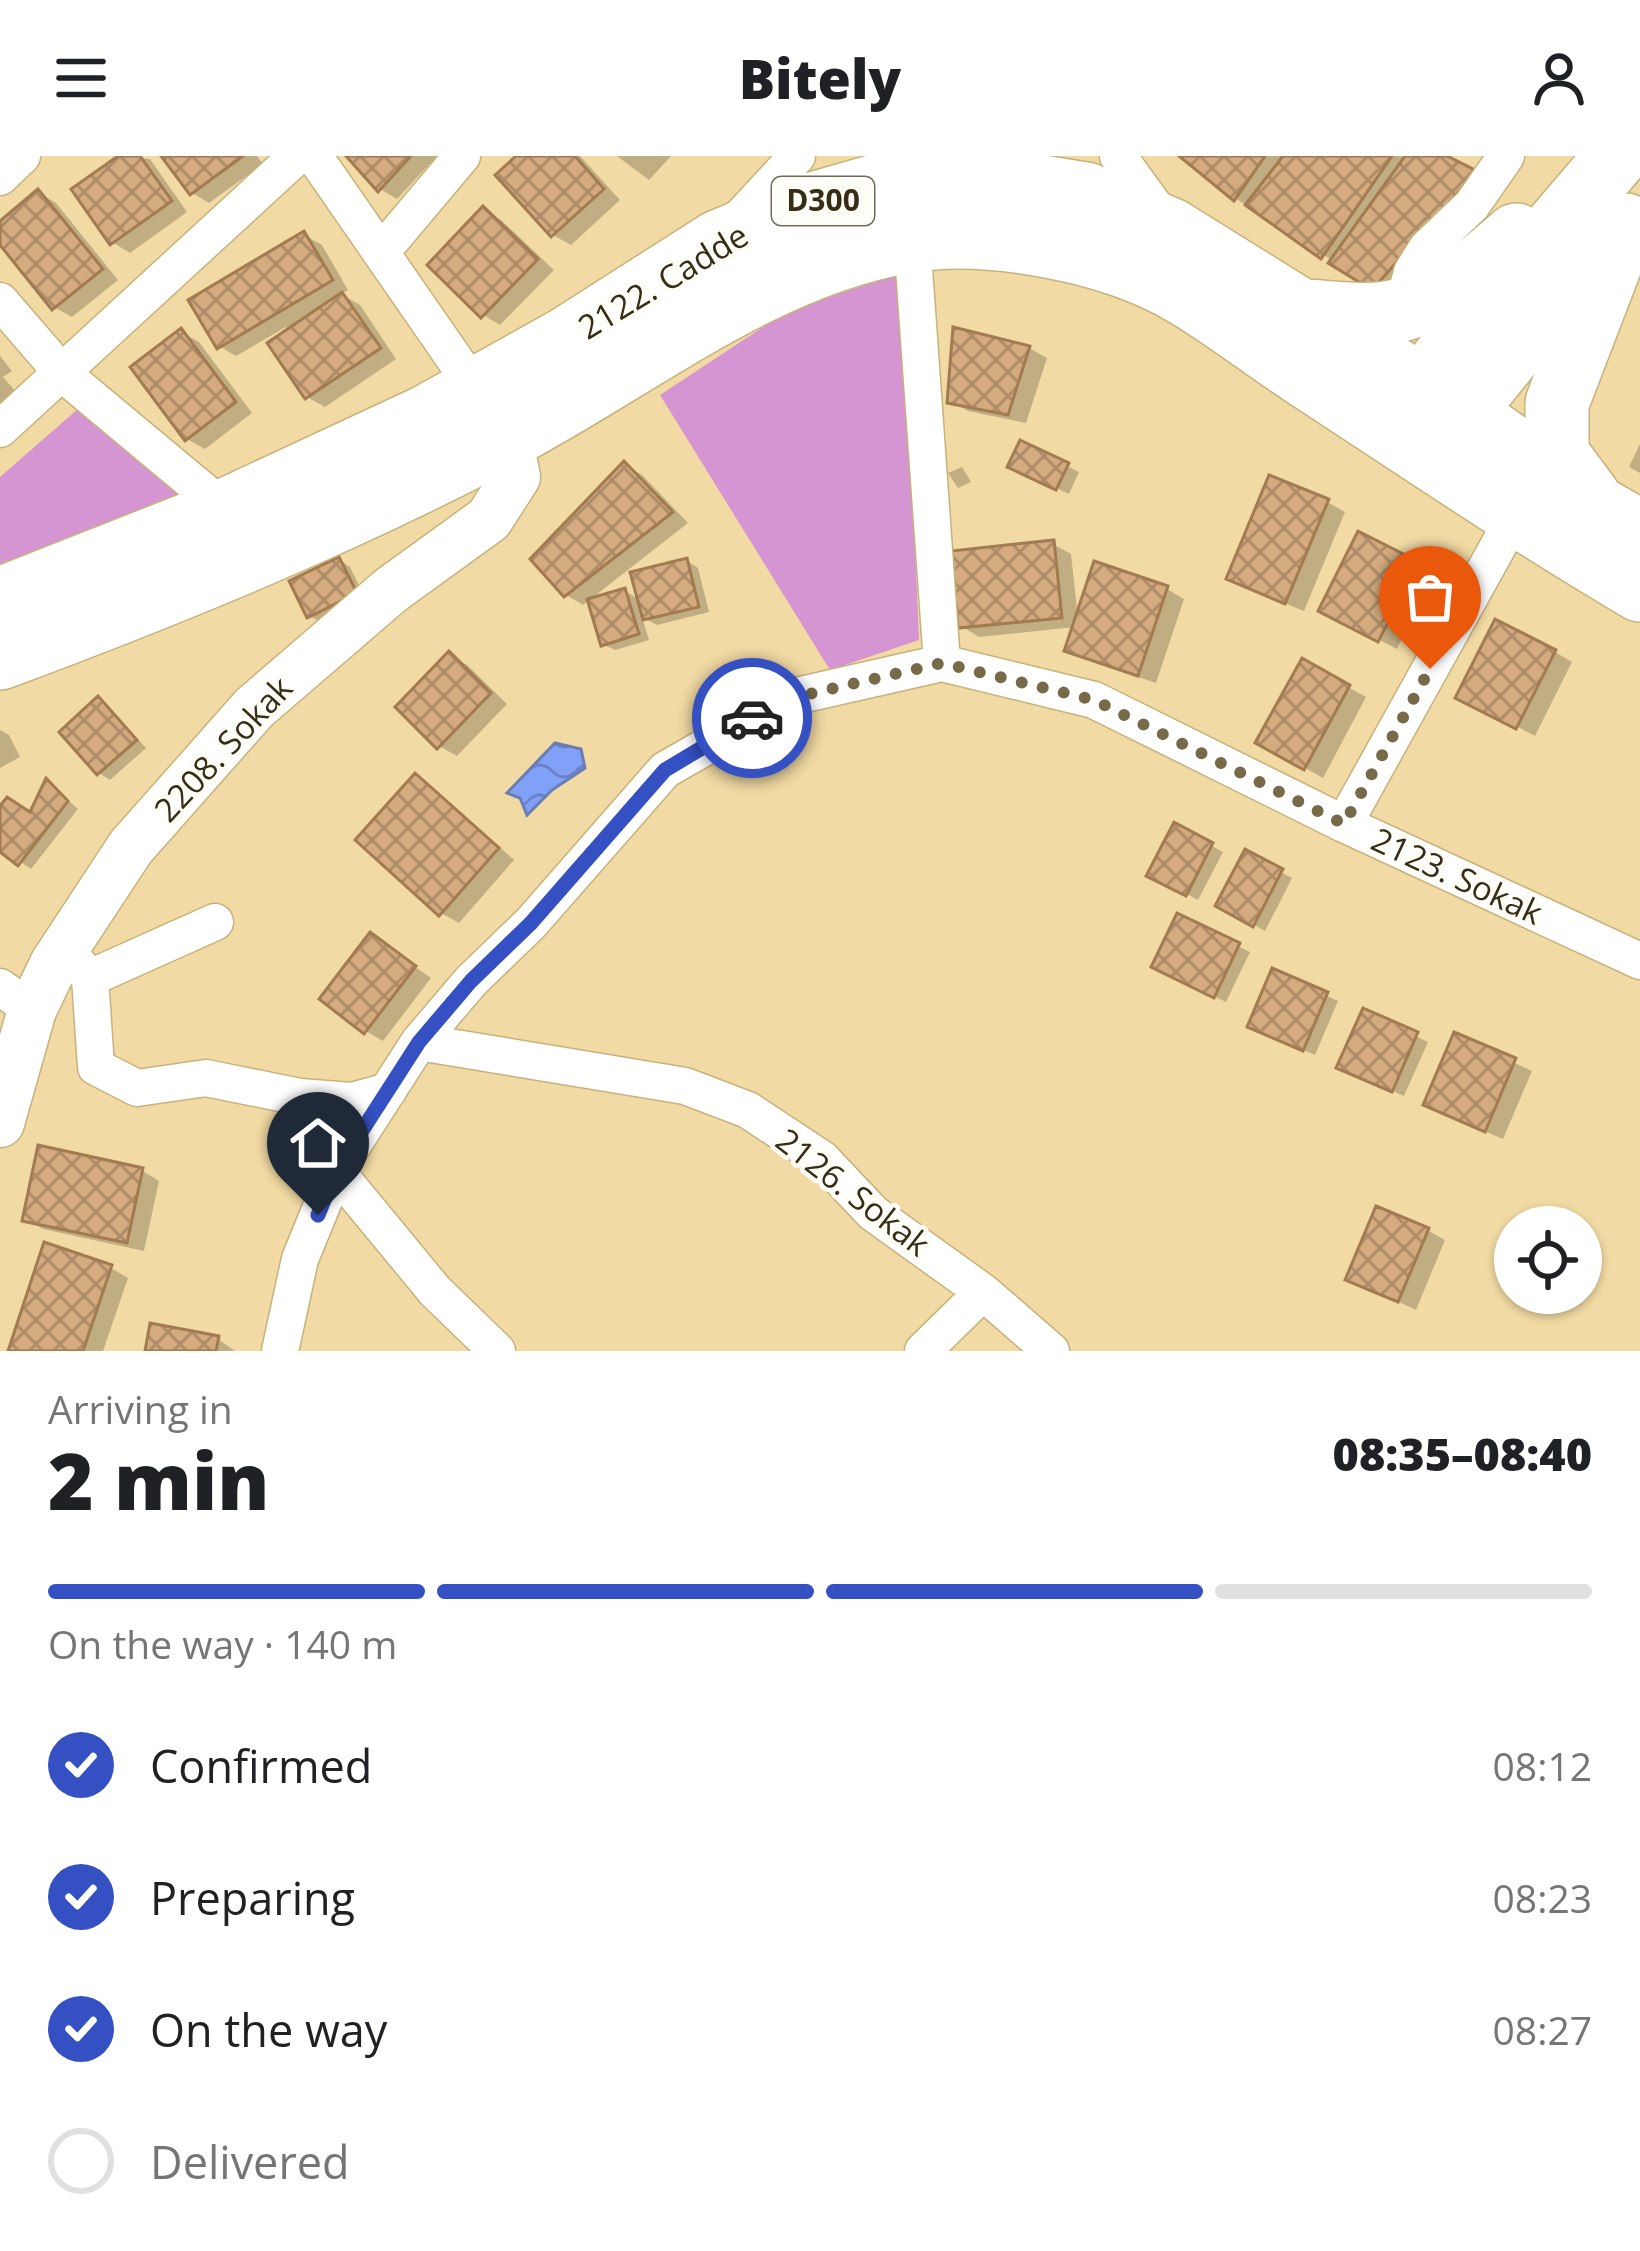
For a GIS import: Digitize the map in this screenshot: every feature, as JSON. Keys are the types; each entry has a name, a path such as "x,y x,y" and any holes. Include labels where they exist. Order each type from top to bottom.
{"highway":[{"path":"1441,414 1442,362 1613,156"},
{"path":"1301,310 1381,314 1440,294 1613,156"},
{"name":"2122. Cadde","path":"0,599 226,510 363,448 492,414 566,339 718,242 799,208 872,187 939,178 1086,194 1516,514 1640,590"},
{"path":"1441,414 1532,327 1633,217"},
{"path":"1619,520 1557,454 1557,403 1633,217"},
{"name":"2122. Cadde","path":"0,658 231,569 492,414 791,274 912,240 971,238 1166,256 1301,310 1441,414 1619,520"},
{"path":"1166,256 1247,320 1441,414 1516,514"}],"street":[{"path":"0,177 22,156"},
{"path":"0,429 297,156"},
{"path":"314,156 492,414"},
{"path":"382,251 462,156"},
{"path":"718,242 796,156"},
{"path":"1118,156 1166,256"},
{"path":"1402,309 1412,272 1427,248 1472,206 1500,158"},
{"path":"912,240 942,663"},
{"path":"0,301 63,374 226,510"},
{"name":"2208. Sokak","path":"0,1123 16,999 77,963 131,847 254,708 391,590 489,520 516,477 492,414"},
{"path":"1344,824 1516,514"},
{"name":"2123. Sokak","path":"280,1351 300,1258 336,1171 419,1042 665,770 792,698 942,663 1094,700 1344,824 1640,961"},
{"path":"215,922 77,963 96,1067 137,1088 206,1078 300,1097 352,1101 388,1091"},
{"name":"2126. Sokak","path":"419,1042 685,1086 748,1110 822,1160 873,1214 983,1292 1052,1351"},
{"path":"336,1171 435,1291 497,1351"},
{"path":"923,1351 983,1292"}],"shaded area":[{"path":"903,273 919,640 830,670 660,395 789,310"},
{"path":"78,409 194,503 0,580 0,477"}],"water":[{"path":"555,743 581,749 585,768 552,790 527,815 520,798 507,793"}],"building":[{"path":"118,156 140,156 172,201 110,245 71,189"},
{"path":"161,156 243,156 190,195"},
{"path":"346,156 411,156 378,192"},
{"path":"516,156 575,156 604,189 551,237 495,175"},
{"path":"1179,156 1265,156 1234,201"},
{"path":"1283,156 1392,156 1321,259 1245,205"},
{"path":"1405,156 1447,156 1477,171 1372,290 1328,263"},
{"path":"38,189 103,269 52,310 0,245 0,221"},
{"path":"483,206 538,259 481,318 427,265"},
{"path":"304,231 333,280 217,349 188,300"},
{"path":"342,292 381,348 305,399 267,343"},
{"path":"953,327 1030,346 1008,415 947,403"},
{"path":"181,328 236,402 185,441 130,367"},
{"path":"1020,440 1069,463 1056,490 1007,467"},
{"path":"624,461 673,512 564,597 530,559"},
{"path":"1269,475 1329,499 1285,604 1226,579"},
{"path":"1358,531 1419,562 1378,642 1318,611"},
{"path":"1054,540 1062,618 958,628 951,551"},
{"path":"339,557 357,593 307,618 289,581"},
{"path":"687,558 699,607 643,620 630,572"},
{"path":"1094,561 1168,586 1138,676 1064,651"},
{"path":"625,588 639,634 601,646 587,599"},
{"path":"1495,619 1556,650 1516,729 1455,698"},
{"path":"449,651 491,693 437,749 395,707"},
{"path":"1302,658 1350,685 1304,770 1255,743"},
{"path":"98,696 137,740 97,775 59,732"},
{"path":"415,773 499,848 439,916 355,840"},
{"path":"46,778 68,801 18,866 0,852 0,806 7,797 30,812"},
{"path":"1174,822 1213,843 1186,896 1146,876"},
{"path":"1245,849 1283,869 1253,927 1215,906"},
{"path":"1177,913 1240,943 1214,998 1151,967"},
{"path":"370,932 416,966 364,1034 319,999"},
{"path":"1272,968 1328,992 1303,1051 1247,1027"},
{"path":"1363,1008 1418,1032 1392,1092 1336,1068"},
{"path":"1454,1032 1516,1058 1485,1132 1423,1105"},
{"path":"38,1145 143,1168 127,1243 22,1221"},
{"path":"1376,1206 1429,1228 1398,1302 1345,1280"},
{"path":"44,1242 112,1265 83,1351 8,1351"},
{"path":"150,1323 219,1336 216,1351 145,1351"}],"way so far":[{"path":"752,718 792,698 942,663 1094,700 1344,824 1430,669"}],"route":[{"path":"318,1215 336,1171 419,1042 471,981 531,923 665,770 752,718"}]}
